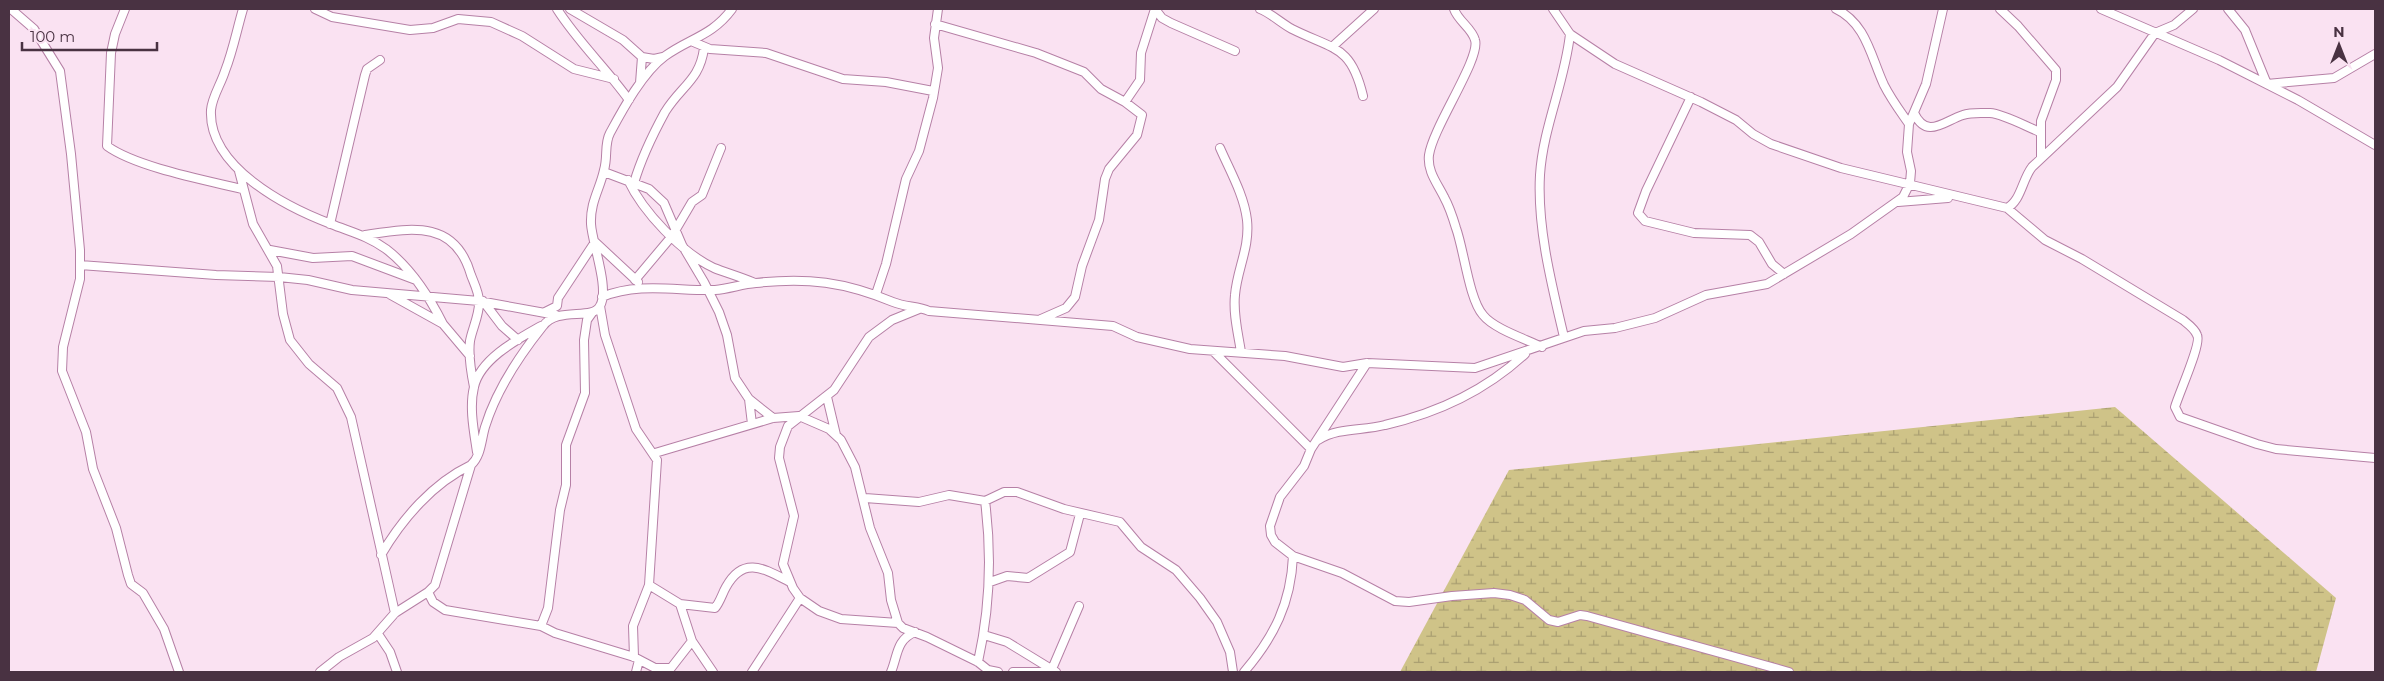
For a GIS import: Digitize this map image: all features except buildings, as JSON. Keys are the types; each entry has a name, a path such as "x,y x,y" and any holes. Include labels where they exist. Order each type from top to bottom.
{"street":[{"path":"11,9 34,29 60,71 71,154 80,250 80,279 62,346 62,372 86,432 93,469 116,528 131,584 142,593 164,629 179,672"},
{"path":"243,9 211,110 215,137 224,154 239,171 278,198 330,224 365,235 397,258 428,296 443,324 470,356"},
{"path":"315,9 332,17 410,30 433,28 458,19 492,22 522,36 574,68 614,79"},
{"path":"329,9 332,17"},
{"path":"557,9 571,30 614,79 628,100"},
{"path":"570,9 623,40 642,57 654,59 665,56 708,33 732,9"},
{"path":"876,294 886,264 906,179 923,136 933,91 938,68 934,38 938,9"},
{"path":"1125,102 1140,80 1141,53 1155,9"},
{"path":"1155,9 1162,18 1171,23 1235,51"},
{"path":"1260,9 1288,27 1332,47 1349,59 1354,68 1362,96"},
{"path":"1332,47 1374,9"},
{"path":"1454,9 1475,37 1476,44 1460,86 1447,108 1436,134 1429,155 1430,170 1456,226 1480,312 1491,322 1542,347"},
{"path":"1553,9 1570,34 1624,69 1691,97 1736,120 1753,134 1770,144 1841,168 1910,183 1958,197 2007,208 2045,240 2082,259 2183,320 2195,331 2199,340 2183,380 2175,407 2180,417 2276,449 2375,458"},
{"path":"1836,9 1846,15 1860,29 1886,88 1909,124"},
{"path":"602,296 616,291 645,287 708,290 727,289 755,283 814,280 841,284 876,294 905,306 922,308 929,311 1113,326 1125,333 1161,343 1213,351 1285,356 1343,366 1367,363 1475,368 1542,347 1564,337 1584,331 1615,328 1647,320 1706,295 1762,286 1851,234 1898,202 1910,183 1911,171 1907,152 1909,124 1926,84 1943,9"},
{"path":"2000,9 2018,26 2056,70 2056,80 2042,113 2040,132 2041,157"},
{"path":"2101,9 2198,50 2267,84 2375,145"},
{"path":"2007,208 2013,205 2027,173 2041,157 2117,87 2155,33 2174,25 2193,9"},
{"path":"2228,9 2245,30 2267,84"},
{"path":"124,10 115,34 111,53 107,146 119,154 143,162 242,189"},
{"path":"935,24 1036,53 1066,64 1084,72 1101,89 1125,102 1140,113 1142,119 1134,141 1109,170 1105,179 1099,220 1082,266 1076,297 1066,308 1039,320"},
{"path":"1564,337 1544,240 1540,175 1551,118 1568,58 1570,34"},
{"path":"691,41 704,48 766,53 843,79 886,82 933,91"},
{"path":"674,233 638,199 631,181 666,112 700,67 704,48"},
{"path":"2267,84 2334,78 2375,54"},
{"path":"636,672 634,626 649,585 657,457 636,429 605,335 600,306 602,296 591,216 596,190 604,172 607,140 628,100 640,83 665,56"},
{"path":"640,83 642,57"},
{"path":"330,224 365,75 368,69 380,60"},
{"path":"1691,97 1646,191 1638,214 1645,221 1694,233 1750,235 1759,242 1772,264 1784,274"},
{"path":"1914,113 1917,120 1925,126 1935,127 1969,113 1996,114 2040,132"},
{"path":"635,280 674,233 692,202 702,195 721,148"},
{"path":"1220,148 1241,195 1247,221 1246,253 1235,299 1241,352"},
{"path":"239,171 242,189 253,224 270,250 279,277 283,314 290,340 309,364 337,388 350,412 395,613"},
{"path":"604,172 649,189 664,203 674,233 708,290 727,335 735,378 749,399 774,418"},
{"path":"1898,202 1958,197"},
{"path":"365,235 414,229 433,232 450,241 461,250 468,262 481,301 502,326 518,340"},
{"path":"595,242 645,287"},
{"path":"545,312 557,306 558,298 595,242"},
{"path":"682,246 713,267 755,283"},
{"path":"270,250 313,258 352,256 416,280"},
{"path":"80,265 216,275 279,277 316,282 352,290 481,301 556,315 592,313"},
{"path":"387,293 443,324"},
{"path":"478,459 473,423 474,387 470,343 481,301"},
{"path":"541,626 548,608 560,510 565,492 566,445 585,393 584,340 587,320 600,306"},
{"path":"898,623 841,619 819,610 800,598 788,581 783,564 794,516 779,458 783,435 788,426 827,397 840,382 869,337 892,320 922,308"},
{"path":"474,387 477,378 491,360 556,315"},
{"path":"381,555 394,533 444,479 471,465 478,459 489,414 521,356 544,324"},
{"path":"1213,351 1312,449"},
{"path":"1316,441 1337,431 1384,426 1443,408 1485,386 1510,368 1526,352"},
{"path":"1367,363 1316,441 1304,466 1280,498 1272,516 1271,535 1275,542 1293,556 1342,573 1395,601 1429,601 1467,594 1510,595 1525,600 1549,620 1558,622 1580,615 1587,616 1789,672"},
{"path":"827,397 836,435 855,467 870,528 888,573 891,600 898,623 903,628 978,662 988,670 998,672"},
{"path":"749,399 752,424"},
{"path":"655,453 774,418 799,416 820,424 836,435"},
{"path":"320,672 340,657 378,634 395,613 428,592 435,584 471,465"},
{"path":"864,498 919,502 949,495 985,501 1004,492 1017,492 1080,514 1120,522 1141,547 1176,570 1217,622 1230,652 1233,672"},
{"path":"978,662 984,635 990,582 989,530 985,501"},
{"path":"990,582 1007,576 1028,578 1070,552 1080,514"},
{"path":"1244,672 1256,659 1283,612 1292,582 1293,556"},
{"path":"649,585 680,604 715,608 729,582 739,570 759,568 788,581"},
{"path":"428,592 433,602 445,610 541,626 554,633 636,658 656,668 671,668 692,641"},
{"path":"752,672 800,598"},
{"path":"680,604 692,641 713,672"},
{"path":"1054,671 1079,606"},
{"path":"891,672 898,645 905,636 915,632"},
{"path":"378,634 390,652 397,672"},
{"path":"984,635 1014,646 1054,671"},
{"path":"1013,672 1054,671"}],"green space":[{"path":"2115,407 2336,598 2316,672 1400,672 1509,470"}]}
